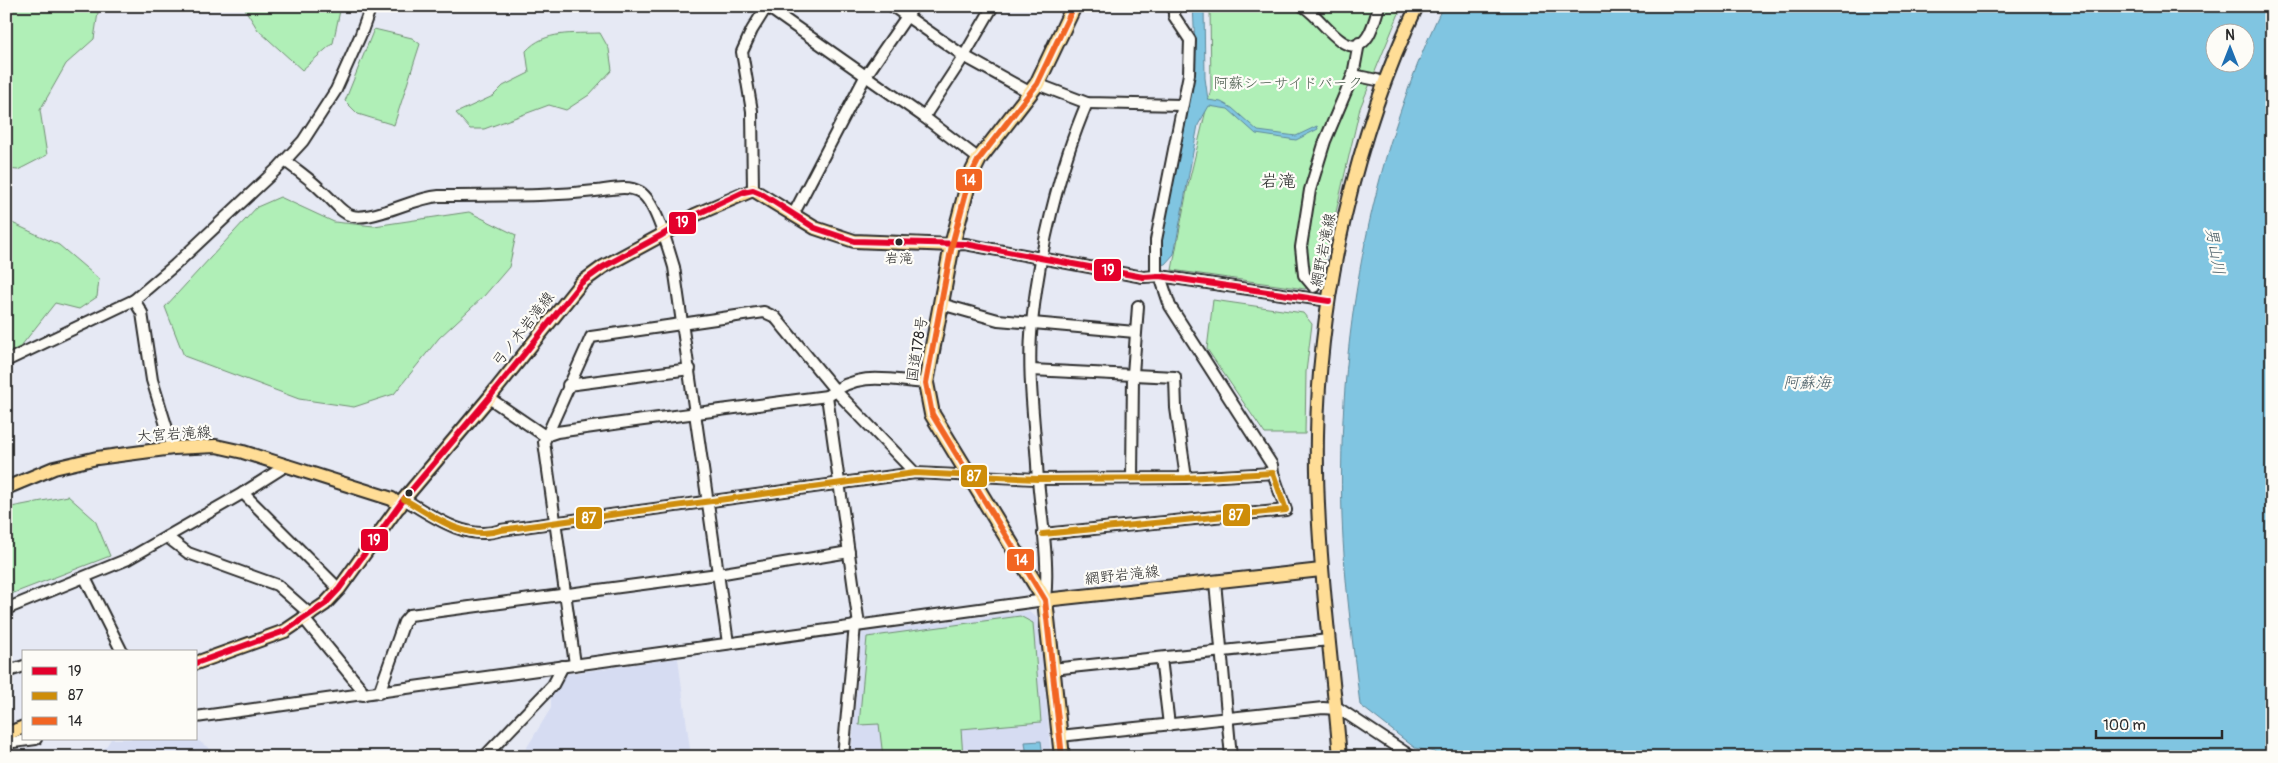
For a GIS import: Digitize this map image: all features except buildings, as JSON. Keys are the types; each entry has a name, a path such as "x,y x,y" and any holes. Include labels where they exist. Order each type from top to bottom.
{"highway":[{"name":"国道178号","path":"1062,757 1045,600 932,414 926,383 952,245 970,177 979,159 1034,88 1074,6"}],"main road":[{"name":"網野岩滝線","path":"1340,757 1322,570 1317,434 1320,377 1330,301 1347,209 1373,115 1416,6"},
{"path":"753,190 815,228 854,241 952,245"},
{"name":"弓ノ木岩滝線","path":"198,662 285,631 308,617 339,589 402,503 581,283 603,267 695,215 753,190"},
{"name":"大宮岩滝線","path":"6,488 63,466 97,458 173,448 216,446 287,465 402,503"},
{"name":"網野岩滝線","path":"1045,600 1322,570"},
{"path":"6,734 22,728"}],"street":[{"path":"6,361 134,300 175,265 285,161 303,141 336,90 361,34 371,6"},
{"path":"753,190 752,111 742,52 766,6 840,56 865,77 924,117 979,159"},
{"path":"892,6 964,56 1034,88 1087,104 1182,104"},
{"path":"793,215 865,77 914,6"},
{"path":"924,117 964,56 993,6"},
{"path":"1043,534 1286,510 1272,465 1170,306 1160,276 1156,240 1189,74 1190,40 1174,16 1174,6"},
{"path":"1302,6 1315,14 1336,39 1350,45 1359,44 1367,38 1379,6"},
{"path":"1314,287 1304,275 1301,247 1310,190 1325,142 1353,75 1359,44"},
{"path":"1353,75 1377,80"},
{"path":"198,718 1045,600 1047,578 1037,478 1031,370 1032,324 1043,258 1063,167 1071,140 1087,104"},
{"path":"285,161 322,191 340,210 352,216 367,217 425,198 439,196 584,193 627,187 639,191 648,199 656,215 674,267 696,413 694,418 728,643"},
{"path":"952,245 965,244 1143,277 1160,276 1330,301"},
{"path":"134,300 142,313 152,380 173,448"},
{"path":"941,304 998,320 1135,332"},
{"path":"1132,478 1133,374 1138,306"},
{"path":"575,664 545,436 591,337 764,312 775,317 831,393 915,473"},
{"path":"568,386 690,369"},
{"path":"1031,370 1175,376 1176,408 1186,478"},
{"path":"545,436 557,432 831,393 863,378 926,383"},
{"path":"831,393 839,483 857,625 843,757"},
{"path":"489,398 545,436"},
{"path":"6,609 128,559 243,493 287,465"},
{"path":"402,503 453,528 490,534 500,530 915,473 1037,478 1186,478 1273,473"},
{"path":"243,493 339,589"},
{"path":"167,537 188,553 277,585 308,617 360,688 363,695"},
{"path":"379,693 404,622 410,615 718,574 849,552"},
{"path":"85,578 121,650"},
{"path":"1215,582 1231,757"},
{"path":"1052,669 1329,640"},
{"path":"1161,658 1169,725"},
{"path":"484,757 553,684 563,666"},
{"path":"6,672 22,667"},
{"path":"1060,736 1336,707 1412,757"},
{"path":"6,743 28,740"}],"shaded area":[{"path":"1029,611 1039,620 1051,757 851,757 862,633"},
{"path":"678,658 691,757 521,757 551,708 551,694 567,674"},
{"path":"110,740 197,740 221,757 99,757"}],"green space":[{"path":"6,6 99,6 94,39 66,64 40,110 47,155 18,170 6,169"},
{"path":"243,6 341,6 333,43 302,70 258,30"},
{"name":"阿蘇シーサイドパーク","path":"1210,6 1402,6 1360,108 1321,277 1305,289 1172,270 1187,190 1211,89"},
{"path":"374,29 412,38 420,44 394,125 358,114 345,101"},
{"path":"600,33 609,49 612,70 589,95 566,110 549,105 484,129 470,129 456,113 493,96 503,86 529,73 526,51 542,39 560,34"},
{"path":"280,197 334,222 374,226 469,212 516,235 509,267 484,296 439,338 394,394 354,407 299,399 184,356 165,307 257,207"},
{"path":"6,220 59,245 99,279 97,297 79,309 55,303 10,360 6,361"},
{"path":"1213,300 1303,313 1312,324 1306,372 1305,434 1265,434 1207,349"},
{"path":"68,496 95,520 110,556 6,596 6,508"},
{"path":"1020,616 1033,623 1041,722 961,729 963,757 883,757 879,724 859,725 867,637"}],"water":[{"path":"1193,6 1204,6 1205,78 1208,100 1221,102 1232,108 1258,131 1296,136 1317,126 1318,129 1296,140 1256,134 1228,109 1209,106 1198,125 1174,254 1165,264 1160,265 1161,242 1192,91 1195,45"},
{"name":"阿蘇海","path":"1443,6 2272,6 2272,757 1439,757 1434,752 1415,748 1360,705 1349,611 1342,517 1345,386 1352,321 1362,255 1377,191 1395,128 1417,66"},
{"path":"1041,741 1043,757 1027,757 1025,742"}],"transit line":[{"name":"14","path":"1062,757 1045,600 932,414 926,383 952,245 970,177 979,159 1037,84 1074,6"},
{"name":"19","path":"198,662 285,631 325,604 339,589 404,499 489,398 581,283 603,267 695,215 744,192 753,190 760,193 815,228 854,241 965,244 1143,277 1160,276 1329,301"},
{"name":"87","path":"404,499 450,525 475,533 488,533 915,473 1037,479 1186,478 1273,473 1286,510 1043,534"}],"place":[{"name":"岩滝","path":"899,242"}],"district":[{"name":"岩滝","path":"1278,181"}],"water label":[{"name":"男山川","path":"2216,251"}]}
